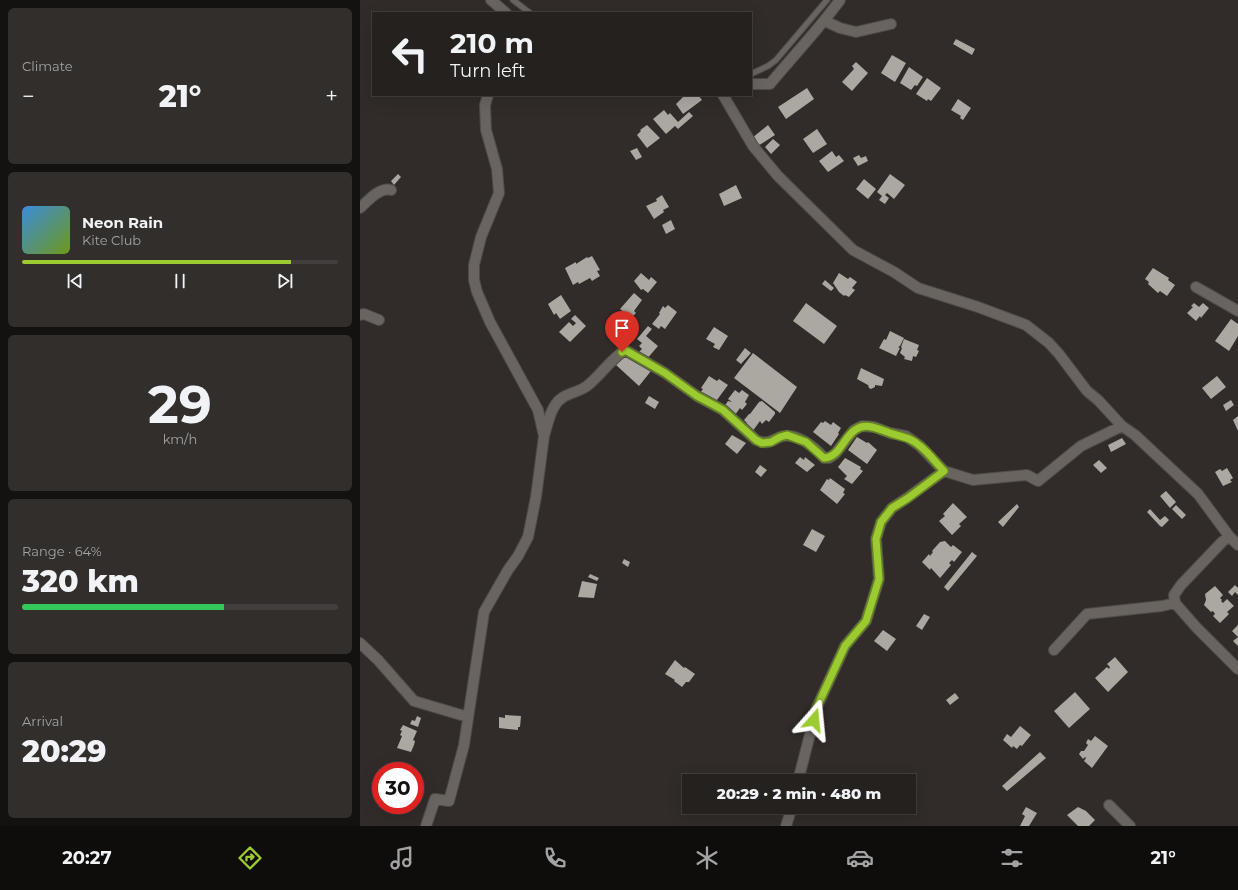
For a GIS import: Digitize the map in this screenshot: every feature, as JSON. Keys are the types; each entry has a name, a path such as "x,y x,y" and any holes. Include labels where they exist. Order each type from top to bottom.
{"street":[{"path":"491,0 505,12"},
{"path":"752,84 770,84 806,40 825,21 840,0"},
{"path":"825,21 840,28 856,32 891,24"},
{"path":"488,96 485,105 486,130 497,170 498,193 481,237 474,266 474,280 477,292 490,322 538,410 544,436"},
{"path":"724,96 753,146 778,176 853,250 894,272 918,288 978,307 1026,325 1049,343 1087,391 1098,400 1122,426 1135,435 1198,494 1229,536 1238,545"},
{"path":"360,208 382,190 391,190"},
{"path":"1196,287 1238,311"},
{"path":"360,316 364,314 379,320"},
{"path":"426,826 435,799 449,801 464,745 484,612 528,537 536,497 544,436 554,406 565,395 586,386 625,350 665,373 697,396 723,410 744,431 756,440 762,443 771,442 787,435 806,442 824,458 829,458 835,454 854,430 862,426 874,427 890,433 906,436 920,446 944,471 973,480 1027,475 1038,481 1081,446 1122,426"},
{"path":"800,774 817,707 845,646 866,621 879,579 876,539 881,522 892,508 944,471"},
{"path":"1229,536 1181,585 1174,594 1174,602 1196,627 1238,669"},
{"path":"1054,650 1087,614 1162,606 1174,602"},
{"path":"360,643 378,660 414,701 468,718"},
{"path":"1108,804 1130,826"},
{"path":"786,826 790,814"}],"lane":[{"path":"513,0 529,12"},
{"path":"752,74 768,66 776,60 827,0"}],"building":[{"path":"956,39 975,49 972,55 953,44"},
{"path":"892,55 906,63 895,82 881,73"},
{"path":"856,62 868,73 852,91 842,82 854,69 852,66"},
{"path":"909,67 923,77 917,86 915,85 911,90 900,83"},
{"path":"927,78 941,88 931,101 928,99 927,101 916,94"},
{"path":"807,88 814,99 786,119 778,107"},
{"path":"684,96 699,96 702,100 683,114 676,104"},
{"path":"958,99 971,108 963,120 960,118 961,116 951,110"},
{"path":"664,110 668,115 670,113 678,122 689,112 693,116 678,129 675,126 666,134 653,119"},
{"path":"647,125 660,138 647,148 637,135 641,131 640,130"},
{"path":"768,125 775,135 758,146 752,138"},
{"path":"817,129 827,144 813,153 803,139"},
{"path":"773,139 780,145 771,154 765,147"},
{"path":"637,148 642,157 636,160 630,151"},
{"path":"832,151 836,157 839,155 844,161 828,172 819,161"},
{"path":"859,155 861,158 866,156 868,161 858,166 853,158"},
{"path":"398,174 401,177 394,185 391,181"},
{"path":"890,174 905,185 894,199 887,193 885,195 889,198 885,204 879,200 882,196 877,192"},
{"path":"864,179 876,189 868,199 856,189"},
{"path":"736,185 742,198 724,206 719,194"},
{"path":"662,195 669,207 663,210 664,212 654,219 646,206 657,201 656,199"},
{"path":"671,220 675,229 666,234 662,225"},
{"path":"592,256 600,270 597,271 600,276 592,281 590,278 579,284 578,282 573,285 565,268"},
{"path":"1153,268 1169,278 1168,280 1175,285 1167,296 1160,291 1158,293 1148,284 1149,282 1145,279"},
{"path":"641,273 649,280 651,277 657,282 648,293 643,289 641,290 634,281"},
{"path":"839,273 848,279 850,277 857,282 852,288 855,290 849,297 844,296 839,292 833,283"},
{"path":"825,280 834,288 831,291 822,284"},
{"path":"634,293 642,300 634,311 636,313 631,318 620,309"},
{"path":"561,295 571,311 560,319 556,313 554,315 548,304"},
{"path":"806,303 837,326 824,344 793,321"},
{"path":"1194,303 1199,307 1203,303 1209,308 1201,318 1200,316 1196,321 1187,313 1193,307 1191,306"},
{"path":"668,305 677,312 665,329 661,326 659,329 652,324 660,314 659,313 663,306 665,308"},
{"path":"620,314 632,330 623,339 621,337 618,340 606,326"},
{"path":"575,315 586,326 570,342 559,332 569,322 573,326 576,323 571,319"},
{"path":"1231,319 1238,324 1238,336 1229,351 1215,341"},
{"path":"648,326 652,329 646,336 658,346 646,360 638,353 642,349 639,346 642,343 637,339"},
{"path":"714,327 728,336 719,350 713,347 715,344 706,339"},
{"path":"890,331 904,338 898,347 900,348 896,356 879,348 884,339 886,340"},
{"path":"904,339 919,345 917,350 919,351 916,357 913,356 912,361 904,359 905,357 900,353"},
{"path":"745,348 751,353 741,364 736,360"},
{"path":"626,352 651,371 639,386 616,365"},
{"path":"753,353 797,387 780,413 734,378"},
{"path":"861,368 884,379 882,386 875,385 875,387 871,389 868,385 857,379"},
{"path":"709,376 717,381 719,379 728,385 714,404 699,394"},
{"path":"1217,376 1226,387 1211,399 1202,388"},
{"path":"735,390 739,393 742,390 749,395 745,402 747,404 742,410 740,408 735,415 724,407 728,401 732,402 728,399"},
{"path":"649,396 659,402 655,409 645,403"},
{"path":"1231,400 1234,405 1226,411 1223,405"},
{"path":"762,401 775,412 775,414 769,422 766,420 762,424 760,421 752,432 745,426 747,423 744,420 759,402"},
{"path":"1238,416 1238,431 1233,420"},
{"path":"825,421 831,425 833,422 841,428 831,446 813,432 821,422 823,423"},
{"path":"732,435 746,443 737,454 725,444"},
{"path":"857,437 867,443 868,442 877,450 867,464 848,450"},
{"path":"1122,438 1126,444 1111,452 1108,445"},
{"path":"800,457 804,460 805,457 815,465 807,472 795,463"},
{"path":"845,458 861,467 860,469 863,471 852,484 844,479 847,476 838,467"},
{"path":"1099,460 1107,468 1101,473 1093,465"},
{"path":"760,465 767,470 761,477 755,472"},
{"path":"1227,468 1233,478 1230,480 1232,482 1223,486 1215,472 1220,469 1222,471"},
{"path":"830,478 845,489 843,493 845,494 837,504 820,490 827,479 829,480"},
{"path":"1166,491 1176,502 1170,508 1160,496"},
{"path":"953,503 967,517 959,524 961,526 952,535 939,521 945,516 943,514"},
{"path":"1017,504 1019,507 1003,527 998,522"},
{"path":"1176,505 1186,515 1182,519 1172,509"},
{"path":"1150,509 1160,520 1165,516 1169,520 1162,527 1160,526 1147,512"},
{"path":"812,529 825,536 816,552 803,545"},
{"path":"945,541 951,547 953,545 962,552 954,562 952,560 949,563 951,565 940,578 931,568 930,570 922,562 929,554 930,556 933,552 932,551 940,542"},
{"path":"972,552 977,556 948,591 944,587"},
{"path":"624,559 630,562 628,567 622,563"},
{"path":"590,574 599,578 597,581 588,577"},
{"path":"582,581 597,584 594,598 578,597"},
{"path":"1235,585 1238,588 1238,595 1235,592 1232,596 1228,592"},
{"path":"1215,586 1223,595 1220,598 1222,600 1221,601 1223,603 1227,599 1234,606 1227,612 1229,614 1220,623 1213,616 1215,614 1213,611 1211,612 1204,605 1206,600 1205,594"},
{"path":"924,614 930,617 922,630 916,626"},
{"path":"1238,625 1238,637 1232,631"},
{"path":"883,630 896,639 887,651 874,641"},
{"path":"1238,637 1238,646 1233,641"},
{"path":"1115,657 1128,672 1108,692 1095,678 1107,667 1109,669 1110,667 1107,664"},
{"path":"675,660 684,668 685,667 695,674 689,682 686,682 682,687 674,681 675,680 665,674"},
{"path":"1075,692 1090,709 1069,728 1054,711"},
{"path":"955,693 959,698 950,705 946,700"},
{"path":"505,715 521,716 520,727 518,727 518,730 499,728 499,717 505,718"},
{"path":"417,716 421,718 418,727 410,724 412,720 415,721"},
{"path":"403,725 417,731 413,740 415,741 411,752 397,748 402,736 400,735 402,731 400,730"},
{"path":"1020,726 1031,735 1022,746 1020,745 1017,749 1013,746 1012,748 1003,740 1007,734 1011,737"},
{"path":"1095,736 1108,746 1092,768 1084,761 1086,758 1085,757 1083,759 1079,754 1081,751 1084,751 1088,745 1086,743 1088,739 1091,741"},
{"path":"1040,752 1046,758 1007,791 1002,786"},
{"path":"1026,807 1037,813 1029,826 1020,826 1025,816 1022,814"},
{"path":"1078,807 1086,811 1095,820 1089,826 1078,826 1067,815"}],"route":[{"path":"622,352 625,350 631,353 675,379 697,396 723,410 744,431 762,443 771,442 787,435 806,442 824,458 829,458 835,454 854,430 862,426 874,427 890,433 906,436 920,446 944,471 892,508 881,522 876,539 879,579 866,621 845,646 817,707 814,720"}]}
